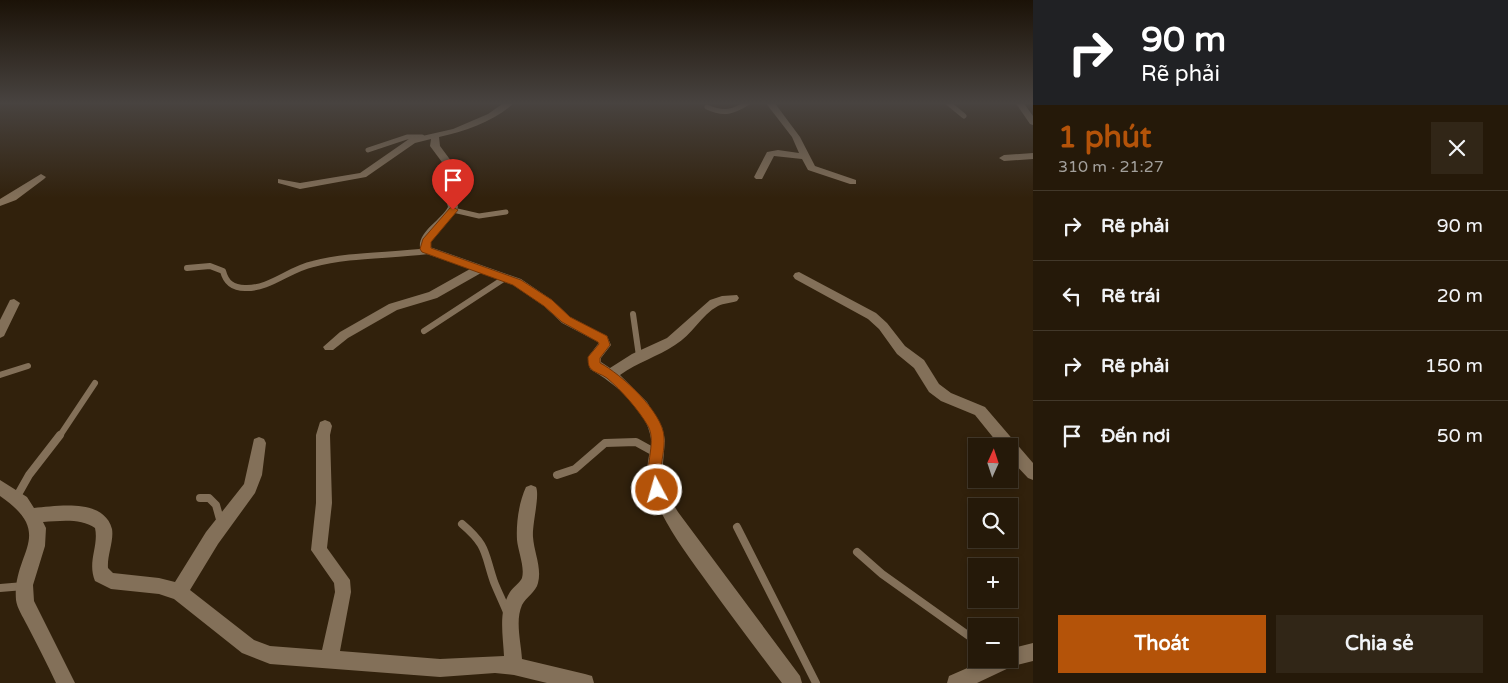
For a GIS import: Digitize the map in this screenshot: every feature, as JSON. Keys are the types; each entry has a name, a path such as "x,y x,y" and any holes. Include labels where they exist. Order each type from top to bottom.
{"street":[{"path":"281,181 300,186 363,175 412,141 440,134"},
{"path":"793,134 811,168 852,182"},
{"path":"428,136 455,173 446,181 453,210 426,241 424,246 428,251 480,268 527,288 566,320 603,339 605,345 594,357 595,365 611,375 638,402 654,424 658,436 654,473 657,490 667,509 695,552 793,683"},
{"path":"759,177 770,154 778,153 806,157"},
{"path":"1004,158 1033,156"},
{"path":"0,202 12,198 41,178"},
{"path":"329,347 344,335 393,307 433,295 480,268"},
{"path":"799,276 872,316 883,326 900,350 919,364 934,388 946,397 980,411 1016,456 1033,473"},
{"path":"611,375 639,356 675,339 699,317 709,304 716,300 733,298"},
{"path":"0,333 14,303"},
{"path":"325,426 322,435 324,503 319,550 342,580 343,592 329,659"},
{"path":"179,592 222,525 250,488 255,475 258,443"},
{"path":"514,666 510,617 516,598 530,583 531,572 524,538 531,492"},
{"path":"6,493 22,502 38,528 37,546 25,586 24,602 66,683"},
{"path":"30,516 72,513 91,515 100,520 104,528 98,564 101,575 111,581 159,586 179,592 248,647 270,654 440,668 495,664 514,666 584,683"},
{"path":"1018,656 1033,652"},
{"path":"956,683 987,668"}],"lane":[{"path":"368,150 407,137 428,136"},
{"path":"453,210 479,216 506,212"},
{"path":"187,268 205,265 214,267 223,271 224,280 232,287 249,289 288,274 302,266 328,260 353,256 428,251"},
{"path":"424,331 505,278"},
{"path":"633,314 639,356"},
{"path":"0,375 28,366"},
{"path":"6,493 29,475 68,425 95,383"},
{"path":"557,475 575,469 605,443 636,442 656,453"},
{"path":"200,498 209,498 216,505 222,525"},
{"path":"462,524 476,536 486,552 494,582 510,617"},
{"path":"737,527 755,568 803,654 816,683"},
{"path":"857,552 882,574 968,635"},
{"path":"0,588 25,586"}],"route":[{"path":"453,210 426,241 425,249 517,282 548,303 566,320 603,339 605,345 594,357 595,365 621,384 638,402 654,424 658,436 654,473 657,490"}]}
